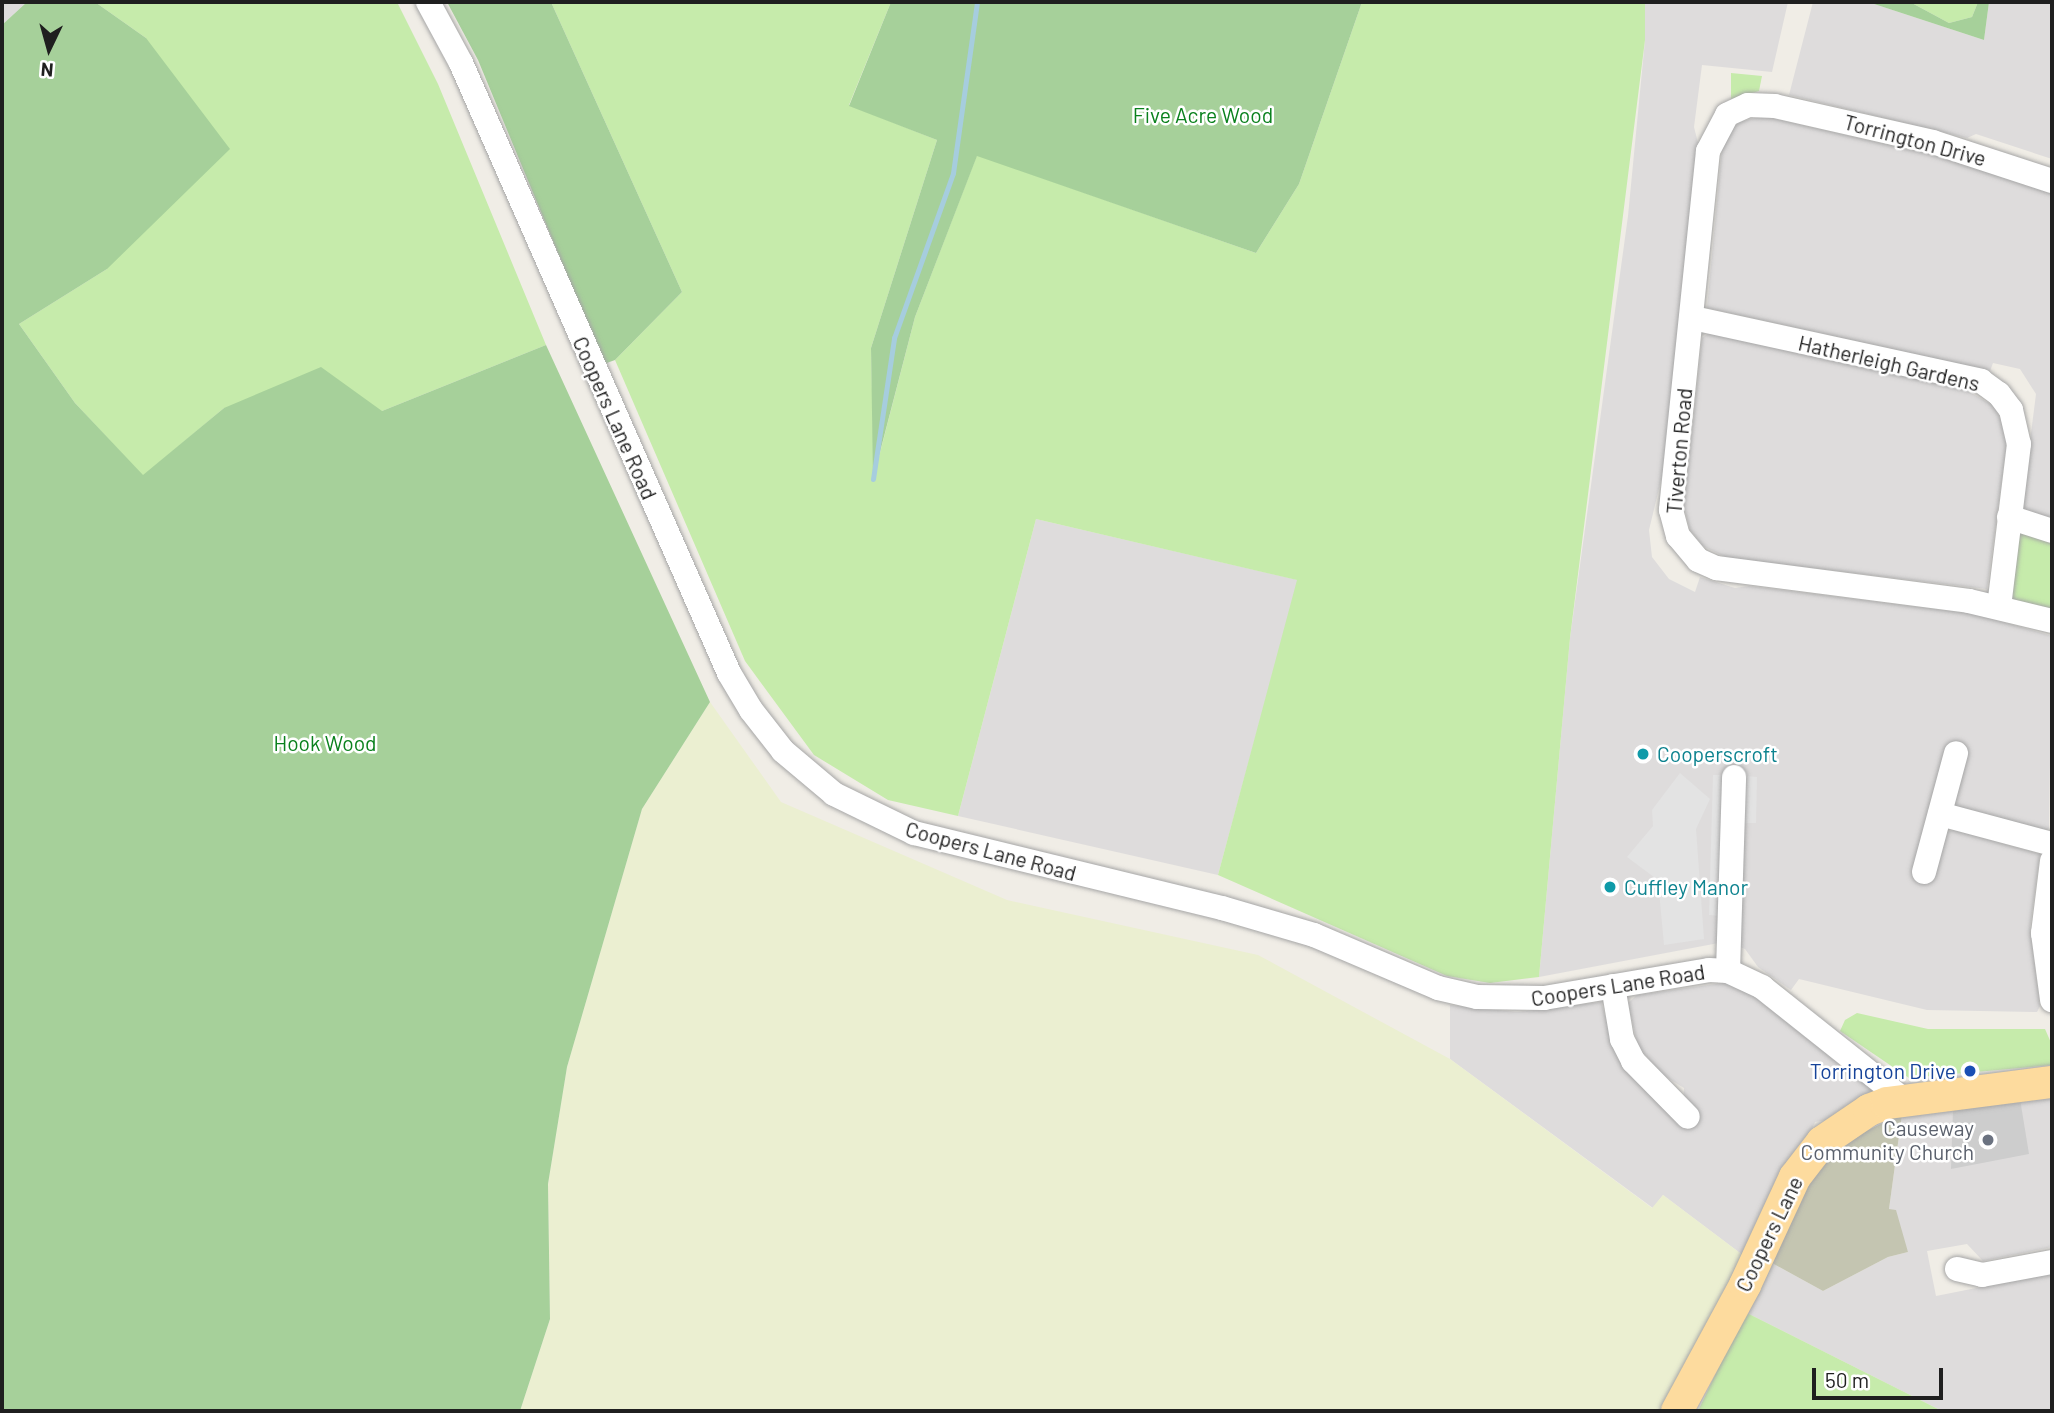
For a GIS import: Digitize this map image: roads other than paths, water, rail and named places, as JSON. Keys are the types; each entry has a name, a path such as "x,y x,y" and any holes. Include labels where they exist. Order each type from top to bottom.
{"main road":[{"name":"Coopers Lane","path":"1677,1411 1807,1158 1841,1127 1869,1110 1904,1100 2052,1082"}],"street":[{"name":"Coopers Lane Road","path":"428,2 461,63 729,673 751,710 807,773 871,815 914,833 1222,908 1314,935 1438,988 1477,997 1526,999 1709,970 1728,971 1762,987 1904,1100"},
{"name":"Tiverton Road","path":"1775,106 1748,105 1735,110 1719,124 1710,142 1671,510 1678,536 1698,560 1736,571 1998,606 2052,621"},
{"name":"Torrington Drive","path":"1775,106 1933,142 2052,181"},
{"name":"Hatherleigh Gardens","path":"1693,318 1981,381 1999,394 2017,427 1998,606"},
{"path":"2009,517 2052,531"},
{"path":"1924,872 1956,753"},
{"path":"1728,971 1734,777"},
{"path":"1940,814 2052,844"},
{"path":"2052,861 2043,933 2052,1000"},
{"path":"1613,986 1622,1039 1633,1061 1688,1116"},
{"path":"1957,1269 1982,1275 2052,1262"}],"waterway":[{"path":"873,479 894,338 953,173 977,2"}],"place":[{"name":"Cooperscroft","path":"1643,754"},
{"name":"Cuffley Manor","path":"1610,887"},
{"name":"Torrington Drive","path":"1970,1071"},
{"name":"Causeway Community Church","path":"1988,1140"}],"park label":[{"name":"Five Acre Wood","path":"1203,115"},
{"name":"Hook Wood","path":"325,743"}]}
